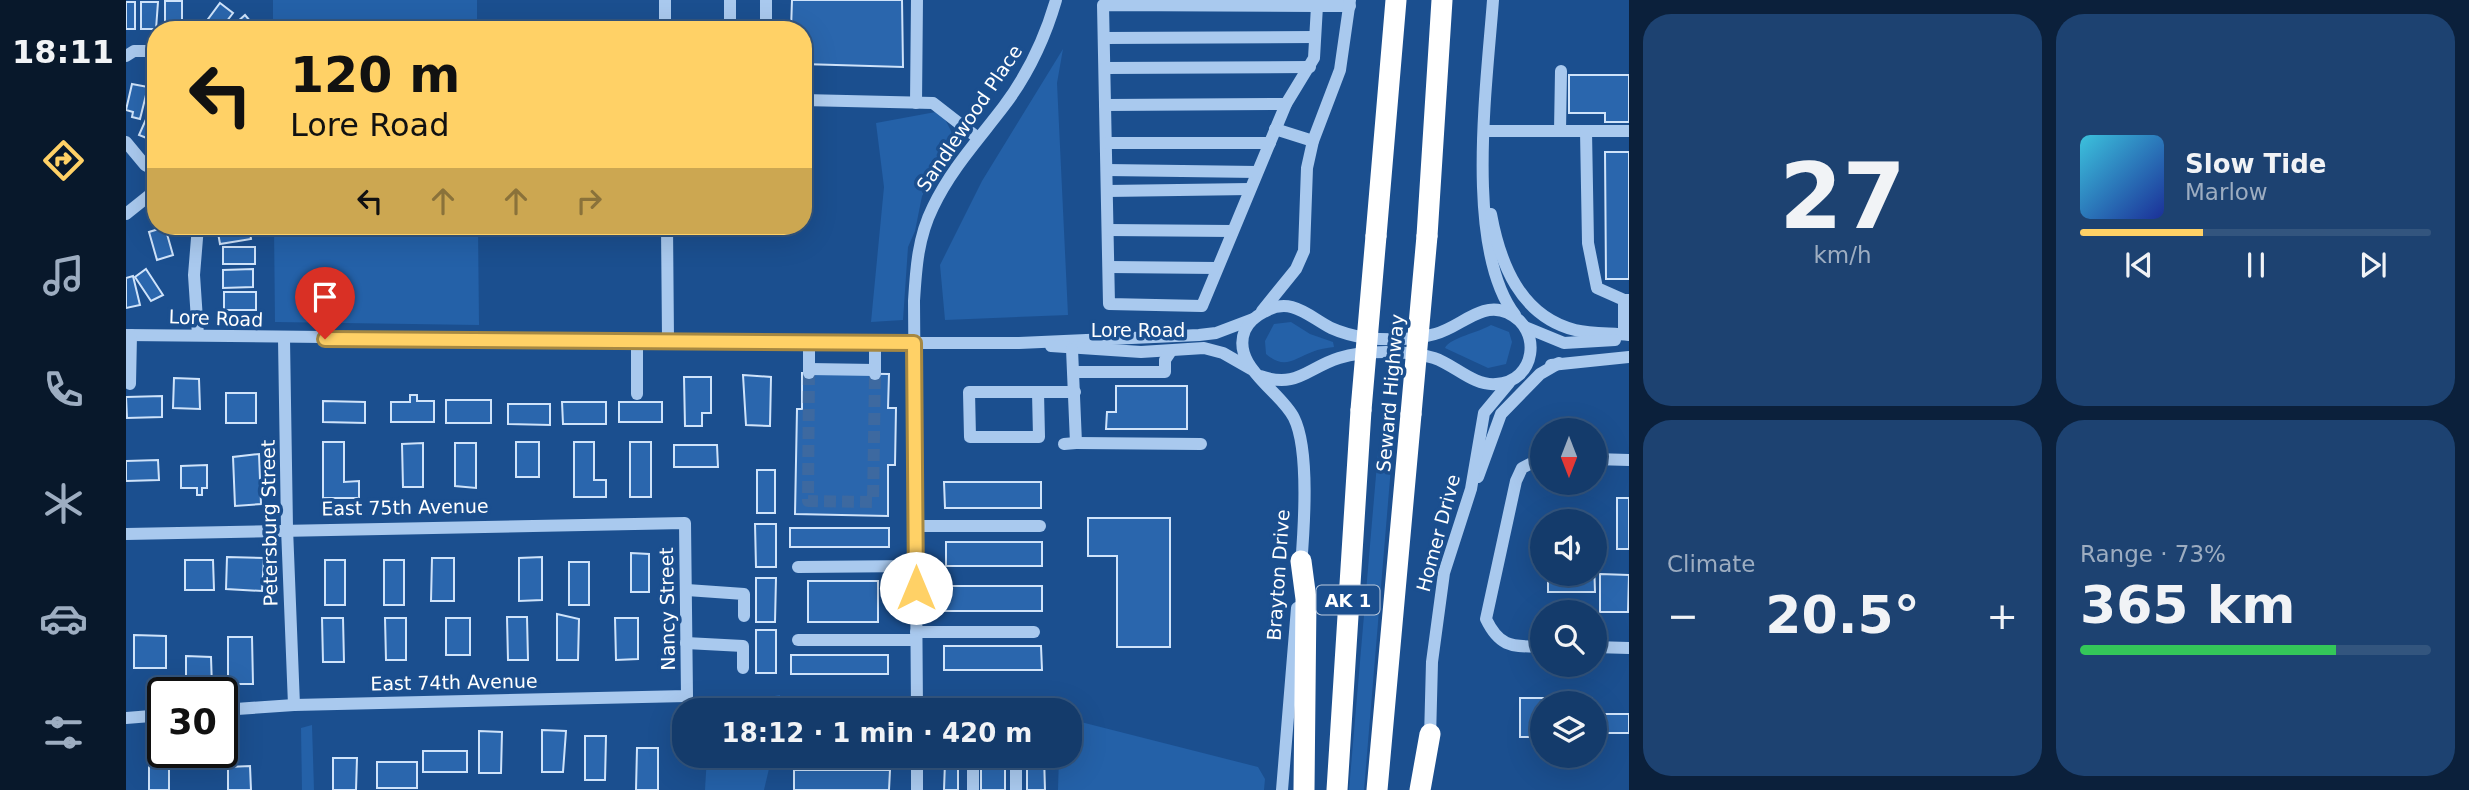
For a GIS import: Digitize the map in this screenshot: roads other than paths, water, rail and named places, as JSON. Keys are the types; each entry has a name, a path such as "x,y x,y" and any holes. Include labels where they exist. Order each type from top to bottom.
{"highway":[{"name":"Seward Highway","path":"1337,790 1361,410 1396,0"},
{"name":"Seward Highway","path":"1377,790 1427,236 1442,0"},
{"path":"1301,561 1306,599 1304,790"},
{"path":"1419,790 1430,734"}],"street":[{"path":"665,0 665,21"},
{"path":"730,0 730,21"},
{"path":"766,0 766,21"},
{"path":"916,103 917,0"},
{"name":"Sandlewood Place","path":"917,698 914,343 918,249 932,208 953,172 1005,105 1030,66 1056,0"},
{"path":"1493,0 1484,131 1485,224 1492,271 1502,298 1521,322 1531,343 1531,356 1516,377"},
{"path":"1317,3 1310,66 1286,104 1202,306 1109,304 1103,3 1317,3 1350,3 1340,70 1313,141 1305,181 1305,239 1301,259 1246,329 1243,341 1256,373 1294,380 1339,358 1399,354 1428,356 1483,383 1498,384 1559,363 1629,356"},
{"path":"1104,38 1315,37"},
{"path":"126,56 134,51 147,51"},
{"path":"1105,68 1310,66"},
{"path":"1560,131 1561,71"},
{"path":"812,100 933,103 978,138"},
{"path":"1105,106 1286,104"},
{"path":"1275,130 1313,141"},
{"path":"1484,131 1629,131"},
{"path":"1485,179 1503,262 1524,298 1560,325 1584,332 1627,336 1627,300 1597,288 1588,243 1586,131"},
{"path":"126,142 147,166"},
{"path":"1106,143 1270,143"},
{"path":"1107,170 1257,172"},
{"path":"1107,191 1250,189"},
{"path":"126,214 147,197"},
{"path":"1108,230 1232,231"},
{"path":"197,235 194,275 198,335"},
{"path":"667,235 668,339"},
{"path":"1109,268 1217,268"},
{"name":"Lore Road","path":"129,335 285,339 1019,343 1216,333 1274,307 1295,307 1339,331 1370,338 1435,334 1491,309 1502,310 1564,343 1627,336"},
{"path":"129,335 130,384"},
{"name":"Petersburg Street","path":"285,339 287,528 294,705"},
{"path":"637,339 637,394"},
{"path":"809,341 809,371 875,372 875,342"},
{"name":"Lore Road","path":"1019,343 1072,349 1212,349 1256,373"},
{"path":"1072,349 1074,391 1070,444 1201,444"},
{"path":"1074,372 1165,372 1165,360 1171,351"},
{"path":"1471,489 1481,470 1501,414 1541,374 1559,363"},
{"name":"Brayton Drive","path":"1256,373 1285,403 1301,439 1301,561 1282,790"},
{"name":"Homer Drive","path":"1429,790 1432,662 1444,573 1471,489 1484,413 1497,395 1516,377"},
{"path":"1038,392 1039,437 970,437 969,391 1074,391"},
{"path":"1607,459 1629,460"},
{"path":"1530,464 1522,468 1516,481 1486,619 1493,635 1505,643 1530,647"},
{"name":"East 75th Avenue","path":"126,534 287,528 685,523"},
{"name":"Nancy Street","path":"685,523 687,696"},
{"path":"916,526 1040,526"},
{"path":"798,567 916,566"},
{"path":"687,590 744,594 744,616"},
{"path":"797,640 1034,632"},
{"path":"686,643 743,646 743,668"},
{"path":"1607,648 1629,648"},
{"name":"East 74th Avenue","path":"238,709 294,705 687,696"},
{"path":"126,718 147,716"},
{"path":"917,768 917,790"},
{"path":"973,790 974,768"},
{"path":"1016,768 1016,790"}],"tunnel":[{"path":"809,373 808,501 873,502 875,374"}]}
